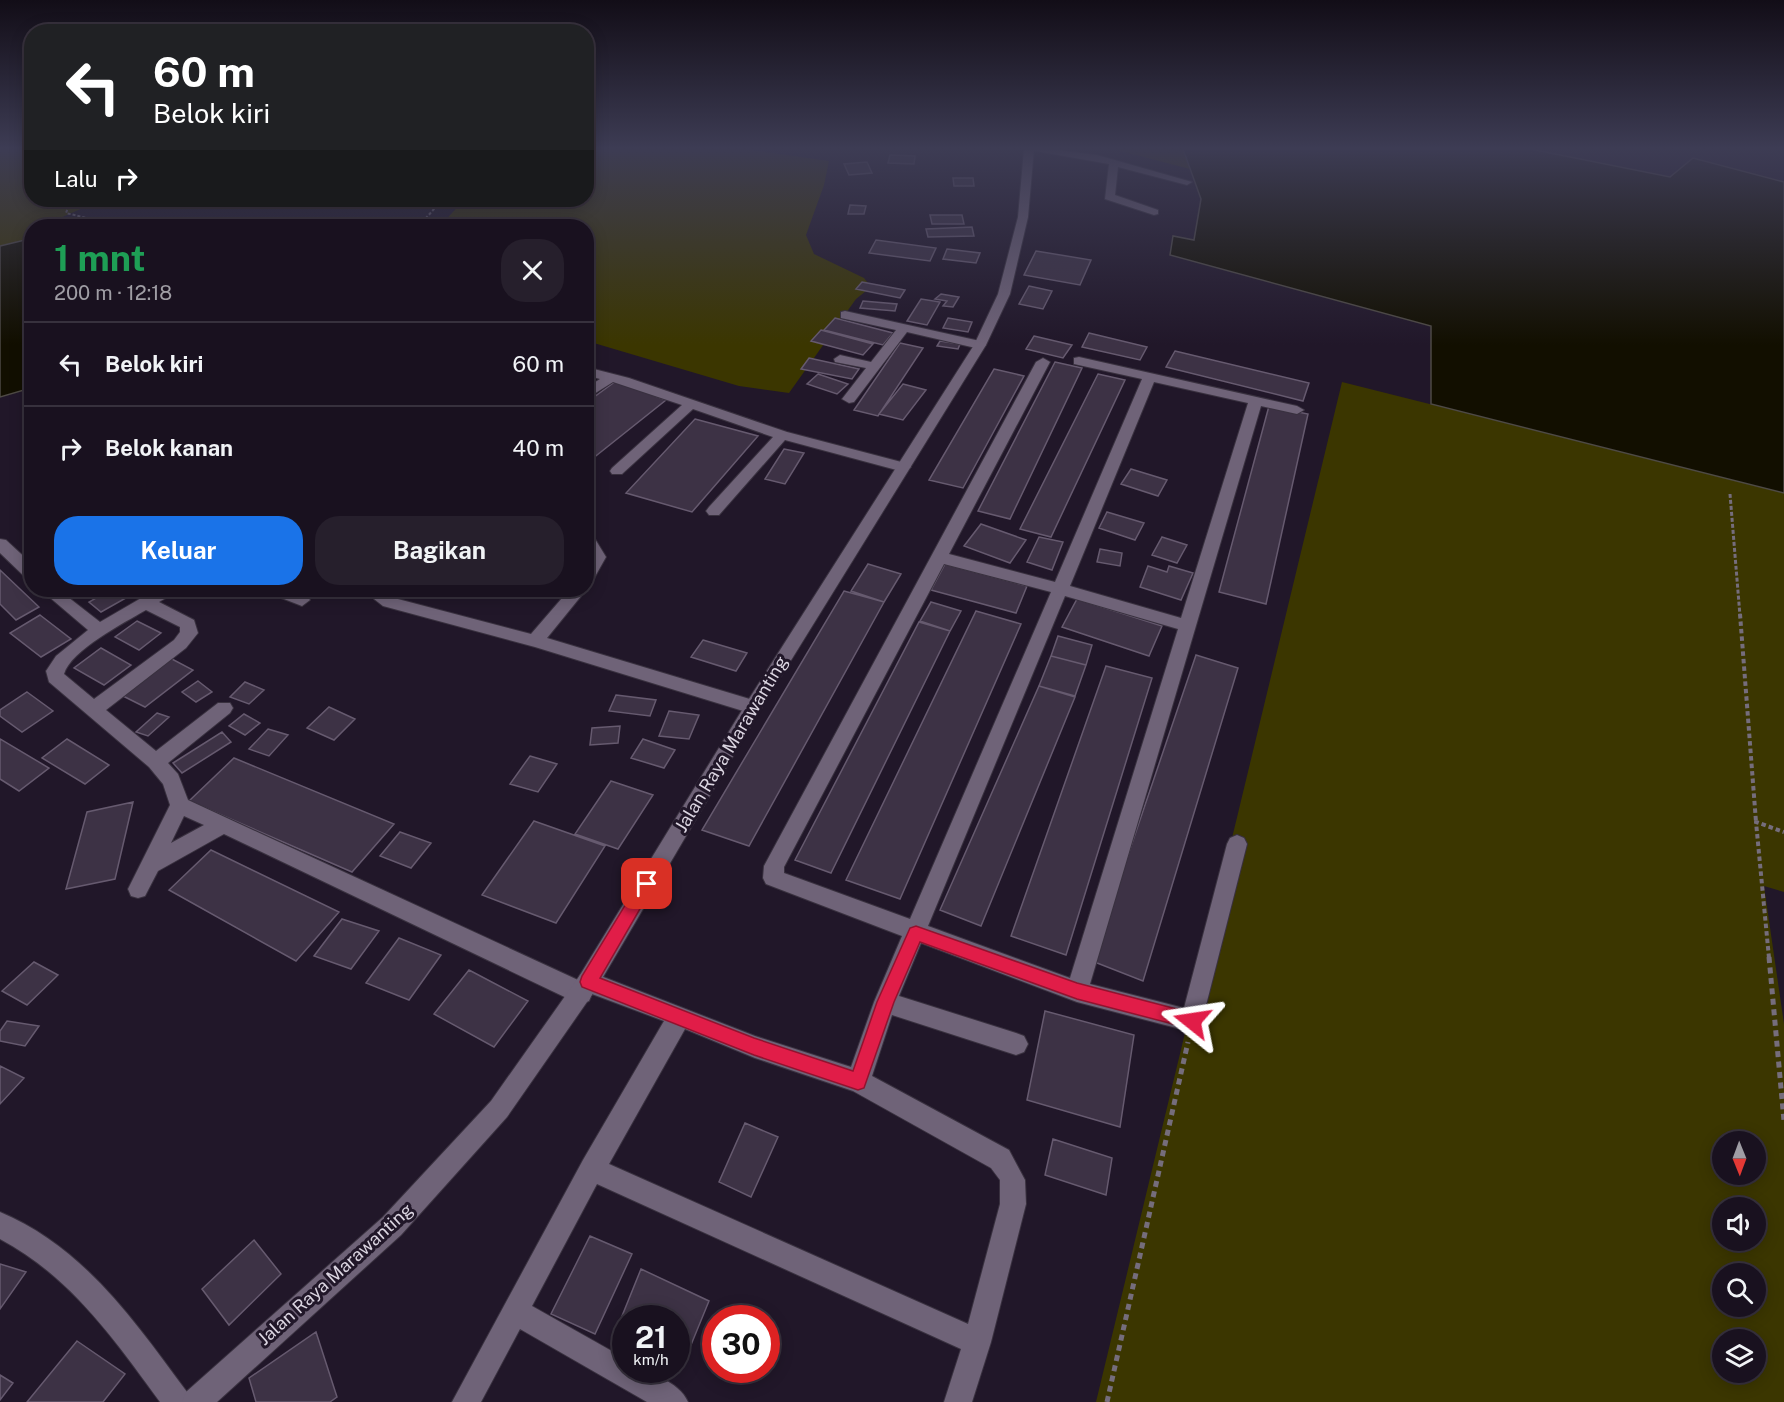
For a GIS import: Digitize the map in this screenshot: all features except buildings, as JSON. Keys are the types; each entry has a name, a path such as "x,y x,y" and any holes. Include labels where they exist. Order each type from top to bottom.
{"street":[{"name":"Jalan Raya Marawanting","path":"196,1402 392,1226 499,1109 584,988 753,707 980,345 1004,294 1023,214"},
{"path":"845,315 902,330 980,345"},
{"path":"849,399 902,330"},
{"path":"840,358 873,366"},
{"path":"1079,361 1149,379 1297,410"},
{"path":"1043,362 772,872 777,882 1077,991 1192,1021 1237,844"},
{"path":"594,373 624,381 782,435 904,467"},
{"path":"594,389 609,378"},
{"path":"858,1082 885,1002 1149,379"},
{"path":"1077,991 1255,402"},
{"path":"617,471 690,405"},
{"path":"714,511 782,435"},
{"path":"0,544 24,566"},
{"path":"939,557 1061,589 1187,626"},
{"path":"58,597 100,631"},
{"path":"156,597 100,631 64,659 55,672 55,677 156,762 171,780 180,805 221,826 584,988 680,1016 754,1047 858,1082 1000,1159 1010,1172 1015,1188 1013,1204 977,1342 958,1402"},
{"path":"294,597 302,600"},
{"path":"383,597 389,602 535,641 753,707"},
{"path":"535,641 572,597"},
{"path":"94,709 180,644 189,633 188,624 146,603"},
{"path":"156,762 224,708"},
{"path":"138,889 180,805"},
{"path":"149,865 221,826"},
{"path":"885,1002 1016,1044"},
{"path":"466,1402 592,1168 680,1016"},
{"path":"592,1168 977,1342"},
{"path":"0,1225 15,1232 63,1264 98,1297 177,1402"},
{"path":"515,1311 674,1402"}],"path":[{"path":"72,214 91,219"},
{"path":"1730,494 1756,822 1784,1121"},
{"path":"1756,822 1784,832"},
{"path":"1107,1402 1192,1021"}],"shaded area":[{"path":"0,214 68,214 58,219 24,219 24,240 0,246"},
{"path":"451,214 813,214 806,235 814,254 864,278 871,287 856,299 789,393 739,386 594,343 594,219 446,219"},
{"path":"1198,214 1784,214 1784,493 1431,404 1431,326 1170,255 1173,236 1194,240"},
{"path":"24,240 24,390 0,397 0,246"},
{"path":"1342,382 1784,493 1784,892 1764,886 1784,1024 1784,1402 1096,1402"}],"route":[{"path":"647,884 588,982 680,1016 754,1047 858,1082 885,1002 916,933 1077,991 1192,1021"}]}
